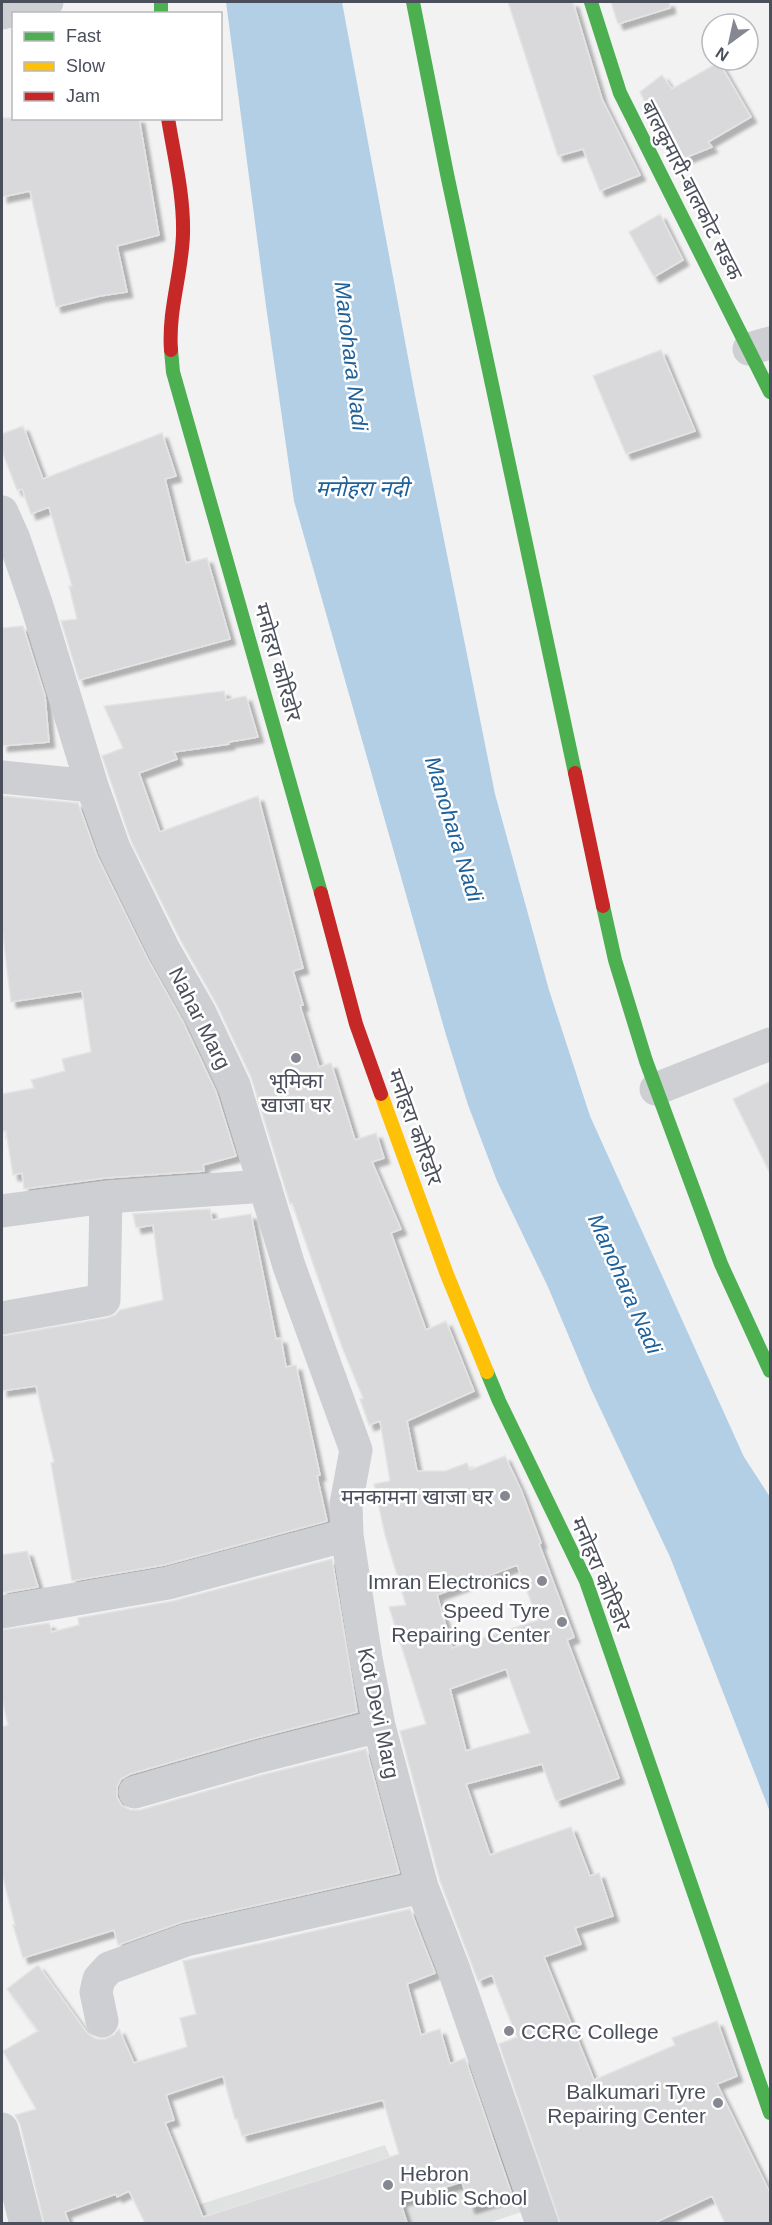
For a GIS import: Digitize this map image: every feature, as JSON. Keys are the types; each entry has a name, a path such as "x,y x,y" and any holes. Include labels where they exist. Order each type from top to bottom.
{"main road":[{"path":"413,2 447,174 615,960 656,1089 721,1264 771,1371"},
{"name":"बालकुमारी-बालकोट सडक","path":"591,2 620,93 760,346 771,392"},
{"name":"मनोहरा कोरिडोर","path":"168,120 180,196 183,234 171,313 170,339 173,372 300,816 356,1024 442,1262 494,1390 586,1581 717,1964 771,2113"}],"street":[{"path":"2,13 47,2"},
{"name":"Nahar Marg","path":"6,532 38,606 92,786 114,848 164,950 200,1013 234,1085 293,1277 356,1450 346,1504 346,1535"},
{"path":"2,777 92,786"},
{"path":"656,1089 771,1044"},
{"path":"2,1211 106,1197 265,1186"},
{"path":"2,1318 104,1300 106,1197"},
{"path":"2,1612 168,1583 346,1535"},
{"name":"Kot Devi Marg","path":"346,1535 379,1726 422,1887 453,1967 542,2223"},
{"path":"135,1792 256,1757 379,1726"},
{"path":"102,2021 96,1992 99,1979 109,1968 186,1940 422,1887"},
{"path":"2,2129 26,2223"}],"shaded area":[{"name":"Hebron Public School","path":"499,2131 527,2210 486,2224 205,2224 198,2205 385,2145 394,2166"}],"water":[{"name":"मनोहरा नदी","path":"226,2 342,2 415,395 495,794 549,990 590,1116 744,1457 770,1497 770,1812 670,1557 591,1389 548,1287 497,1181 468,1105 446,1035 294,501"}],"building":[{"path":"508,2 573,2 602,99 640,175 600,191 583,149 558,156"},
{"path":"611,2 669,2 670,8 618,24"},
{"path":"702,72 725,72 751,117 708,142 712,147 675,162 640,92 662,75 672,89"},
{"path":"2,118 12,118 12,120 139,120 159,235 117,246 127,292 56,307 30,191 2,197"},
{"path":"660,214 683,260 654,277 629,232"},
{"path":"661,350 695,431 626,454 593,376"},
{"path":"23,426 43,479 162,433 176,476 165,479 186,563 207,558 230,639 79,680 61,621 77,619 69,586 72,586 49,507 31,514 22,489 17,490 2,451 2,434"},
{"path":"23,626 45,696 49,742 2,746 2,628"},
{"path":"224,691 226,700 246,696 258,737 174,752 177,759 139,773 160,832 258,796 303,968 293,971 303,1005 300,1006 319,1067 331,1063 355,1140 376,1133 384,1158 372,1162 401,1229 391,1233 426,1330 446,1321 474,1391 407,1421 417,1471 445,1471 467,1463 470,1470 505,1456 541,1543 539,1544 574,1637 567,1640 619,1778 556,1801 542,1764 466,1784 490,1855 571,1827 590,1876 599,1873 613,1916 575,1928 581,1944 544,1957 594,2080 675,2045 672,2038 717,2021 737,2076 717,2084 771,2195 771,2223 725,2223 712,2196 654,2223 560,2223 499,2044 517,2037 492,1975 478,1981 440,1881 400,1731 426,1724 389,1607 406,1605 385,1535 374,1484 390,1481 380,1421 369,1425 360,1399 363,1398 342,1347 292,1203 290,1204 251,1077 217,1005 181,941 131,841 102,756 123,748 104,706","holes":["517,1565 538,1620 452,1648 437,1595","506,1669 530,1733 466,1751 450,1689"]},
{"path":"2,796 78,803 97,856 147,958 183,1022 216,1092 236,1156 203,1165 204,1171 105,1178 24,1189 22,1173 13,1175 6,1131 2,1132 2,1094 34,1088 31,1080 65,1071 62,1059 91,1052 82,991 11,1002 2,928"},
{"path":"771,1081 771,1175 733,1099"},
{"path":"210,1209 212,1220 251,1214 276,1339 281,1338 286,1367 296,1365 320,1475 317,1476 327,1521 164,1565 72,1581 51,1463 54,1462 36,1386 2,1391 2,1336 107,1318 120,1310 163,1300 153,1225 136,1228 133,1214"},
{"path":"27,1551 38,1587 2,1593 2,1555"},
{"path":"332,1559 357,1712 130,1774 121,1779 117,1787 117,1797 122,1806 131,1810 140,1810 262,1775 366,1749 399,1873 182,1922 118,1945 114,1930 23,1958 2,1874 2,1727 8,1725 2,1699 2,1630 49,1623 52,1632 79,1625 78,1618 173,1601"},
{"path":"410,1909 435,1973 407,1984 421,2035 440,2029 450,2064 465,2058 512,2195 470,2208 462,2182 400,2201 407,2223 145,2223 129,2191 117,2197 116,2194 65,2212 69,2223 44,2223 20,2124 15,2115 36,2109 3,2051 38,2031 7,1989 38,1965 88,2034 96,2039 105,2039 114,2035 119,2029 134,2063 187,2047 180,2018 196,2014 183,1961","holes":["223,2076 235,2119 237,2119 242,2136 383,2100 399,2154 203,2217 165,2123 174,2120 166,2095"]}],"traffic: fast":[{"path":"161,2 161,12"},
{"path":"413,2 447,174 575,773"},
{"path":"591,2 620,93 770,392"},
{"path":"171,350 173,372 321,893"},
{"path":"603,906 615,960 646,1061 721,1264 770,1371"},
{"path":"487,1372 586,1581 770,2113"}],"traffic: slow":[{"path":"381,1094 446,1272 487,1372"}],"traffic: jam":[{"path":"168,120 183,219 182,249 171,320 171,350"},
{"path":"575,773 603,906"},
{"path":"321,893 356,1024 381,1094"}],"place":[{"name":"भूमिका खाजा घर","path":"296,1058"},
{"name":"मनकामना खाजा घर","path":"505,1496"},
{"name":"Imran Electronics","path":"542,1581"},
{"name":"Speed Tyre Repairing Center","path":"562,1622"},
{"name":"CCRC College","path":"509,2031"},
{"name":"Balkumari Tyre Repairing Center","path":"718,2103"},
{"name":"Hebron Public School","path":"388,2185"}],"water label":[{"name":"Manohara Nadi","path":"351,356"},
{"name":"Manohara Nadi","path":"454,829"},
{"name":"Manohara Nadi","path":"625,1284"}]}
